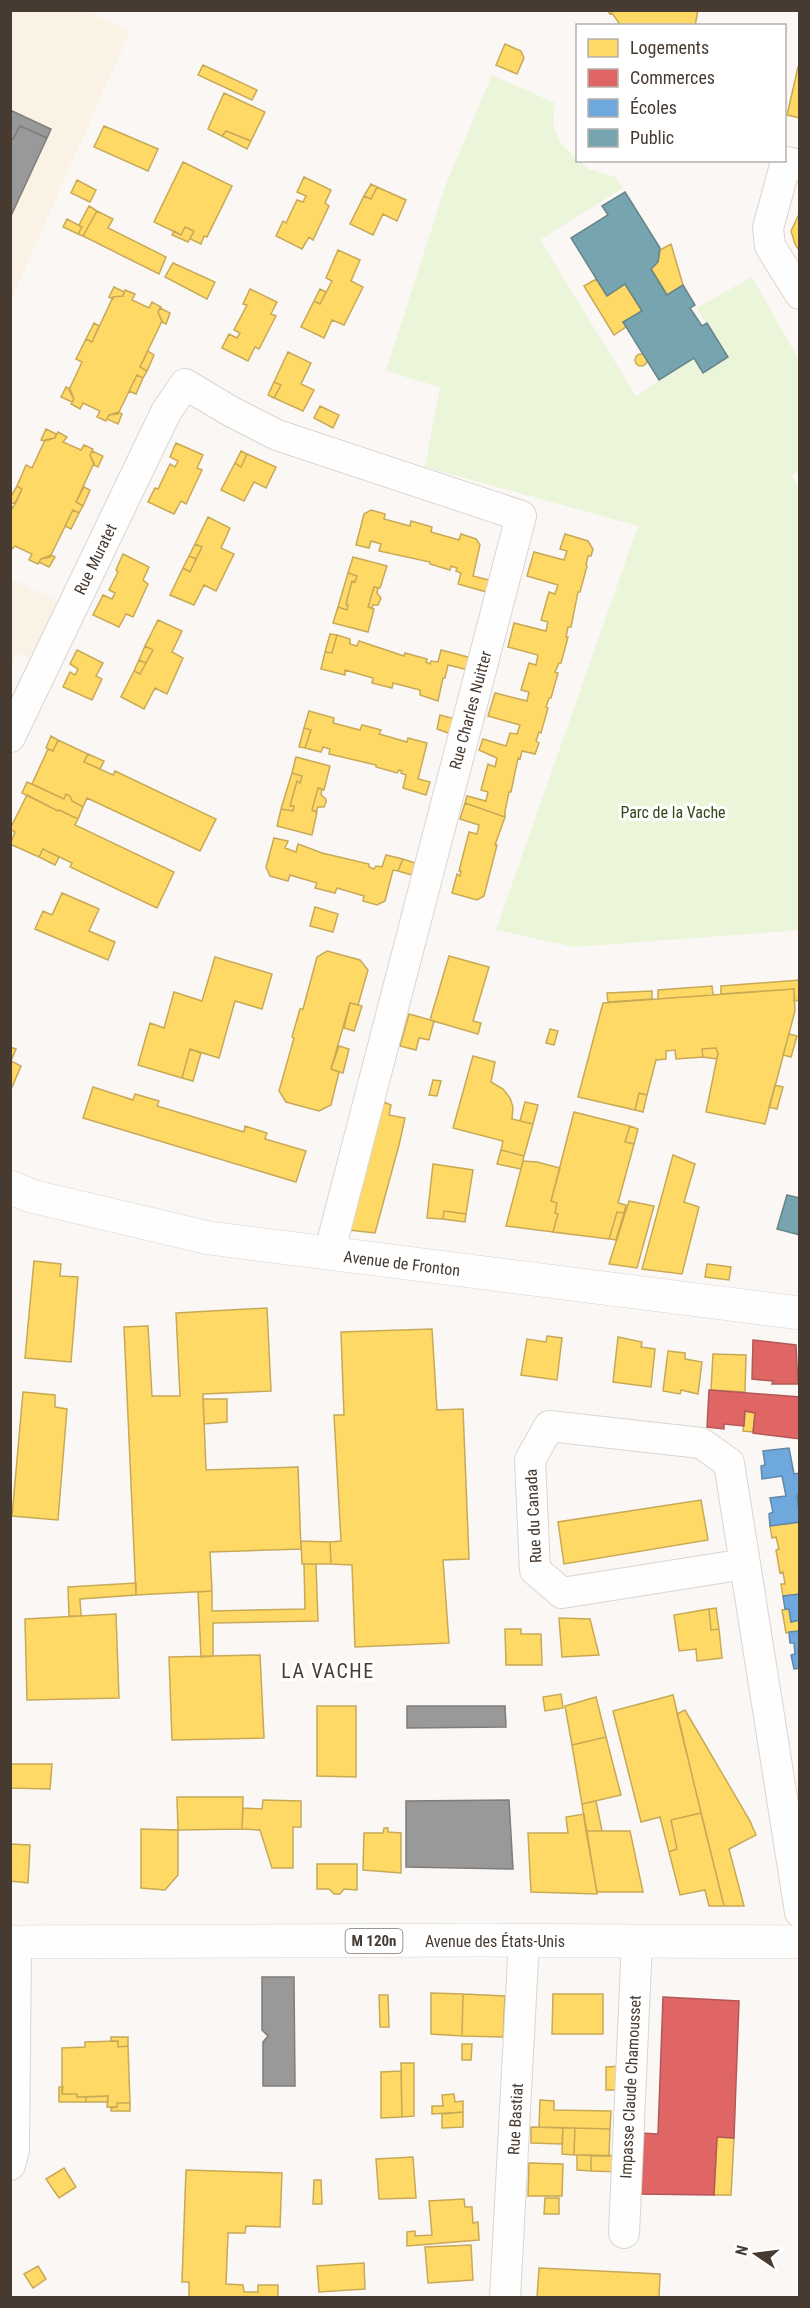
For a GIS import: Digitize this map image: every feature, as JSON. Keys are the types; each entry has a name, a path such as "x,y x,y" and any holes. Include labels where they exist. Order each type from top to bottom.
{"street":[{"path":"793,163 768,228 770,246 800,294"},
{"name":"Rue Muratet","path":"10,737 166,412 186,384"},
{"name":"Rue Charles Nuitter","path":"186,384 230,411 278,435 521,516 329,1254"},
{"name":"Avenue de Fronton","path":"10,1187 31,1196 209,1238 800,1312"},
{"name":"Rue du Canada","path":"745,1564 562,1593 535,1570 530,1460 549,1426 702,1443 729,1463 745,1564 800,1912"},
{"name":"Avenue des États-Unis","path":"13,1942 524,1940 800,1942"},
{"name":"Rue Bastiat","path":"505,2298 524,1940"},
{"name":"Impasse Claude Chamousset","path":"624,2233 637,1941"},
{"path":"10,2165 14,2150 13,1942"}],"shaded area":[{"path":"11,11 87,11 130,31 11,300"},
{"path":"11,579 60,602 36,660 16,653 11,666"}],"green space":[{"name":"Parc de la Vache","path":"492,75 555,103 553,125 561,144 576,158 576,162 580,162 588,169 615,177 623,188 540,240 636,396 694,358 728,357 696,308 752,277 799,360 799,470 792,476 800,489 799,930 574,947 496,930 638,526 425,467 440,387 386,371 446,184"}],"building: Logements":[{"path":"607,10 698,10 695,24 620,24 612,13 610,14"},
{"path":"505,44 521,51 524,58 517,74 496,65"},
{"path":"203,65 257,90 252,100 198,75"},
{"path":"798,67 800,68 800,118 787,115"},
{"path":"224,93 265,112 251,141 226,131 222,136 208,129"},
{"path":"104,126 158,149 148,171 94,147"},
{"path":"226,131 251,141 247,149 222,136"},
{"path":"183,162 232,186 207,237 204,236 201,244 190,239 194,231 185,227 181,235 154,222"},
{"path":"304,177 331,190 325,203 329,206 313,240 309,237 302,249 276,236 283,221 286,223 297,200 303,202 306,196 297,192"},
{"path":"77,180 96,190 90,202 71,193"},
{"path":"371,184 377,187 371,199 364,196"},
{"path":"377,187 406,200 397,221 383,214 373,235 350,224 364,196 371,199"},
{"path":"89,206 97,211 83,236 78,234 82,227 79,225"},
{"path":"97,211 113,219 108,228 166,257 159,274 83,236"},
{"path":"800,212 800,252 791,231"},
{"path":"67,219 82,227 78,234 63,227"},
{"path":"185,227 194,231 188,242 172,235 174,231 181,235"},
{"path":"671,244 683,285 667,295 651,269 658,262 660,250"},
{"path":"338,250 360,260 351,281 363,287 344,325 332,320 324,338 301,327 314,301 320,304 332,281 326,278"},
{"path":"173,263 215,282 207,299 165,277"},
{"path":"596,279 607,296 625,284 642,311 623,322 626,327 614,335 584,286"},
{"path":"114,287 124,292 123,296 113,297 113,299 109,297"},
{"path":"250,289 277,302 271,314 276,316 259,349 255,347 248,361 222,348 229,334 237,338 240,333 234,330 247,305 243,304"},
{"path":"320,289 326,292 320,304 314,301"},
{"path":"125,290 135,294 132,300 149,308 152,302 161,307 158,312 162,321 140,367 147,371 143,378 137,375 118,414 109,415 106,421 97,417 100,411 83,403 80,409 71,404 74,399 69,390 82,362 76,359 86,339 92,342 113,297 123,296"},
{"path":"160,308 170,313 166,324 162,322 158,312"},
{"path":"94,323 99,326 92,342 86,339"},
{"path":"148,351 154,355 147,371 140,367"},
{"path":"288,352 311,363 301,384 314,390 303,411 274,398 281,385 274,382"},
{"path":"643,354 647,360 643,366 639,366 635,358"},
{"path":"137,375 143,378 136,394 129,391"},
{"path":"274,382 281,385 274,398 268,395"},
{"path":"66,387 70,389 74,399 72,402 61,397"},
{"path":"320,406 339,415 333,428 314,418"},
{"path":"119,412 122,414 118,424 107,419 109,415"},
{"path":"46,429 56,434 55,438 41,440"},
{"path":"58,432 67,437 63,442 81,450 84,445 93,449 90,455 94,463 76,502 83,506 79,513 73,510 50,557 41,559 38,564 29,560 32,554 15,546 10,551 10,513 22,489 17,486 26,465 32,468 45,440 55,438"},
{"path":"176,443 203,455 197,468 202,470 186,504 181,501 174,514 148,502 155,488 158,489 170,464 175,467 178,461 170,457"},
{"path":"92,451 103,456 98,467 94,465 90,455"},
{"path":"241,451 247,454 241,467 235,463"},
{"path":"247,454 276,467 266,488 254,482 244,501 221,490 235,463 241,467"},
{"path":"17,486 22,489 15,504 10,502 10,498"},
{"path":"84,487 90,490 83,506 76,502"},
{"path":"73,510 79,513 71,529 65,526"},
{"path":"371,510 385,514 384,519 410,526 411,521 432,527 431,532 459,540 461,534 476,539 480,545 473,576 493,581 490,593 458,584 461,573 456,571 457,568 451,566 450,570 430,564 430,562 379,551 381,544 371,541 369,548 356,545 364,514"},
{"path":"208,517 230,528 221,548 234,554 216,591 204,585 194,605 170,595 183,568 190,572 202,547 195,544"},
{"path":"565,534 588,541 593,549 591,556 588,556 571,627 568,627 566,637 568,637 561,663 555,672 558,673 546,707 548,708 541,733 539,732 536,741 539,743 535,754 522,751 520,759 518,758 505,817 465,803 467,796 486,801 488,792 481,790 488,764 495,767 497,758 479,750 483,739 506,746 510,733 517,734 520,725 488,716 495,693 527,701 529,692 521,690 529,663 536,665 538,655 508,647 514,623 546,631 548,622 541,620 549,592 555,594 558,585 527,576 534,552 564,560 567,551 560,549"},
{"path":"195,544 202,547 196,559 189,556"},
{"path":"123,554 149,567 143,580 148,584 133,617 126,614 119,627 93,615 103,595 112,599 115,593 109,590 118,572 116,570"},
{"path":"51,555 55,557 49,567 39,562 41,559"},
{"path":"189,556 196,559 190,572 183,568"},
{"path":"353,557 387,566 380,588 374,587 368,607 374,609 368,632 333,623 338,607 347,610 348,605 346,604 352,581 355,582 357,576 348,573"},
{"path":"348,573 357,576 355,582 352,581 346,604 348,605 347,610 338,607"},
{"path":"374,587 378,588 377,593 381,598 378,605 373,605 372,608 368,607"},
{"path":"158,620 182,631 172,652 183,658 167,694 155,688 144,709 121,697 134,671 140,674 153,650 145,646"},
{"path":"330,634 337,635 332,653 325,652"},
{"path":"337,635 350,639 350,644 357,646 359,641 404,656 405,653 427,659 426,662 430,664 431,661 438,662 441,650 472,658 469,670 448,665 438,701 420,695 420,690 393,683 392,688 372,683 373,678 345,670 345,675 321,669 325,652 332,653"},
{"path":"145,646 153,650 146,663 139,660"},
{"path":"77,650 103,663 96,676 102,679 92,700 63,687 70,672 75,675 78,669 70,664"},
{"path":"139,660 146,663 140,674 134,671"},
{"path":"309,711 334,718 333,723 360,730 362,725 381,730 379,734 407,742 408,738 427,743 418,779 430,782 426,795 403,788 406,775 401,773 402,771 399,770 397,773 376,767 376,765 329,754 330,749 323,747 321,752 305,748 311,730 304,728"},
{"path":"440,715 455,719 451,734 437,729"},
{"path":"304,728 311,730 305,748 299,747"},
{"path":"51,736 58,740 53,751 46,748"},
{"path":"58,740 88,754 84,762 113,775 115,771 216,819 200,851 87,798 83,807 72,801 66,794 64,799 32,784 48,749 53,751"},
{"path":"88,754 104,761 100,769 84,762"},
{"path":"296,757 330,766 324,790 318,788 312,810 317,812 312,835 277,826 281,809 293,811 294,806 290,806 297,781 300,783 302,776 292,773"},
{"path":"292,773 302,776 300,783 297,781 290,806 294,806 293,811 281,809"},
{"path":"27,782 64,799 66,794 70,796 72,801 83,807 78,819 22,793"},
{"path":"318,788 322,789 321,795 326,802 324,807 318,807 316,812 312,810"},
{"path":"27,795 78,819 75,825 174,872 157,908 70,867 72,863 43,849 39,857 10,844 15,832 10,829"},
{"path":"465,803 505,817 495,845 497,845 484,896 477,900 452,893 457,874 460,876 461,871 459,871 469,832 477,834 479,825 460,819"},
{"path":"274,838 288,841 285,848 296,852 298,844 322,853 369,864 369,867 374,869 376,866 382,867 386,855 403,859 398,871 393,870 385,901 377,905 363,901 364,896 337,888 335,893 315,888 317,883 290,875 288,881 270,876 266,867"},
{"path":"43,849 59,857 55,865 39,857"},
{"path":"403,859 415,863 412,875 398,871"},
{"path":"62,893 99,909 89,931 115,942 108,960 35,929 43,911 52,915"},
{"path":"315,907 338,914 333,932 310,926"},
{"path":"327,951 360,960 368,970 358,1005 350,1003 331,1069 339,1072 331,1105 319,1111 286,1102 279,1091 294,1038 292,1037 300,1009 303,1009 317,957"},
{"path":"449,956 489,967 473,1021 481,1023 478,1034 430,1020"},
{"path":"215,957 272,974 262,1009 235,1001 219,1058 190,1049 182,1078 138,1065 150,1023 164,1028 174,992 202,1001"},
{"path":"800,980 800,1000 794,1001 794,989 721,994 721,986"},
{"path":"712,986 713,995 658,999 658,990"},
{"path":"794,989 795,1011 765,1124 706,1112 718,1053 716,1048 702,1049 703,1057 676,1059 675,1050 666,1051 666,1059 656,1060 647,1095 639,1093 635,1110 578,1097 603,1003"},
{"path":"652,991 652,999 608,1002 607,993"},
{"path":"350,1003 362,1006 354,1031 344,1028"},
{"path":"409,1014 434,1021 429,1040 419,1038 416,1050 400,1046"},
{"path":"550,1029 558,1031 554,1045 546,1043"},
{"path":"789,1034 797,1036 791,1057 783,1055"},
{"path":"339,1046 349,1049 343,1073 331,1069"},
{"path":"10,1047 16,1049 11,1061 21,1066 10,1092"},
{"path":"716,1048 717,1059 703,1057 702,1049"},
{"path":"190,1049 201,1053 193,1081 182,1078"},
{"path":"473,1056 495,1062 491,1082 503,1089 510,1098 513,1107 512,1119 533,1124 524,1156 501,1150 503,1141 453,1128"},
{"path":"433,1080 441,1081 437,1096 429,1095"},
{"path":"775,1085 783,1087 777,1109 769,1107"},
{"path":"93,1087 133,1100 135,1094 159,1101 157,1106 244,1132 245,1126 267,1133 265,1139 306,1151 296,1182 83,1118"},
{"path":"639,1093 647,1095 643,1112 635,1110"},
{"path":"384,1102 391,1105 389,1115 405,1118 375,1233 349,1230"},
{"path":"525,1102 538,1105 533,1124 520,1121"},
{"path":"574,1112 630,1126 625,1142 634,1144 618,1203 626,1205 624,1213 617,1212 609,1239 553,1232 558,1214 555,1213 557,1203 551,1201"},
{"path":"630,1126 638,1129 634,1144 625,1142"},
{"path":"501,1150 524,1156 521,1169 497,1164"},
{"path":"673,1155 695,1164 684,1202 699,1207 682,1274 642,1269"},
{"path":"523,1161 560,1168 551,1201 557,1203 555,1213 558,1214 553,1232 506,1226"},
{"path":"433,1164 473,1170 466,1214 444,1211 443,1219 427,1218"},
{"path":"629,1201 654,1206 637,1268 609,1264"},
{"path":"444,1211 466,1214 465,1222 443,1219"},
{"path":"617,1212 624,1213 616,1240 609,1239"},
{"path":"34,1261 61,1264 60,1276 78,1277 71,1362 25,1358"},
{"path":"707,1264 731,1267 729,1280 705,1277"},
{"path":"267,1308 271,1391 203,1394 206,1470 298,1467 301,1549 210,1552 212,1591 136,1595 124,1327 148,1326 152,1396 180,1396 176,1313"},
{"path":"432,1329 437,1410 463,1409 469,1559 443,1560 449,1643 355,1647 352,1565 331,1564 330,1542 341,1541 334,1415 344,1415 341,1332"},
{"path":"547,1336 562,1338 557,1380 521,1375 527,1339 546,1342"},
{"path":"618,1337 642,1342 641,1347 655,1349 651,1387 613,1382"},
{"path":"668,1351 685,1353 685,1359 702,1362 698,1394 681,1390 680,1394 663,1391"},
{"path":"713,1354 746,1355 745,1392 711,1390"},
{"path":"23,1392 55,1395 55,1407 67,1409 58,1520 12,1516"},
{"path":"203,1399 227,1399 227,1422 204,1424"},
{"path":"745,1411 755,1413 753,1432 743,1431"},
{"path":"701,1500 708,1540 564,1564 558,1522"},
{"path":"800,1522 800,1594 783,1596 781,1584 785,1584 783,1572 780,1573 776,1550 779,1549 776,1537 772,1538 770,1526"},
{"path":"301,1541 330,1542 331,1564 302,1564"},
{"path":"304,1564 316,1564 318,1621 213,1623 213,1656 201,1657 198,1592 212,1591 212,1611 305,1609"},
{"path":"136,1583 136,1595 80,1599 81,1616 69,1616 68,1587"},
{"path":"716,1608 719,1629 711,1630 709,1609"},
{"path":"709,1609 711,1630 719,1629 722,1658 697,1661 696,1649 679,1651 674,1615"},
{"path":"789,1609 791,1622 800,1620 800,1631 786,1633 782,1610"},
{"path":"116,1614 119,1698 27,1700 25,1619"},
{"path":"559,1618 590,1619 599,1655 562,1657"},
{"path":"505,1629 521,1629 521,1634 541,1634 542,1665 506,1665"},
{"path":"260,1655 264,1738 172,1740 169,1657"},
{"path":"561,1694 563,1708 545,1711 543,1697"},
{"path":"673,1695 701,1813 671,1820 677,1849 669,1852 660,1817 641,1822 613,1711"},
{"path":"596,1697 606,1737 572,1745 565,1706"},
{"path":"317,1706 356,1706 356,1777 317,1776"},
{"path":"685,1710 756,1835 729,1849 744,1906 724,1906 677,1714"},
{"path":"606,1737 621,1795 582,1804 572,1745"},
{"path":"10,1764 52,1764 50,1789 10,1788"},
{"path":"177,1797 243,1797 242,1829 178,1830"},
{"path":"263,1800 301,1801 301,1827 293,1827 293,1868 272,1868 260,1830 242,1829 243,1808 262,1809"},
{"path":"596,1801 602,1831 586,1831 582,1804"},
{"path":"701,1813 724,1906 709,1906 705,1890 680,1895 669,1852 677,1849 671,1820"},
{"path":"584,1814 597,1894 531,1892 528,1833 568,1833 566,1817"},
{"path":"384,1828 388,1828 388,1832 401,1833 401,1873 363,1870 364,1833 383,1833"},
{"path":"141,1829 178,1830 178,1875 165,1890 141,1888"},
{"path":"586,1831 630,1831 643,1892 597,1892"},
{"path":"10,1844 30,1845 28,1883 10,1881"},
{"path":"317,1864 357,1864 357,1890 344,1889 340,1894 334,1894 329,1889 317,1889"},
{"path":"431,1993 463,1994 462,2036 431,2034"},
{"path":"463,1994 505,1996 503,2037 462,2036"},
{"path":"553,1994 603,1994 603,2034 552,2034"},
{"path":"379,1995 388,1995 389,2027 380,2027"},
{"path":"111,2037 128,2037 128,2046 118,2047 118,2041 111,2041"},
{"path":"118,2041 118,2047 128,2046 130,2103 117,2103 117,2107 107,2107 108,2096 77,2097 77,2094 62,2094 62,2048 85,2047 85,2042"},
{"path":"462,2044 472,2044 471,2060 462,2060"},
{"path":"401,2063 414,2063 414,2116 402,2117"},
{"path":"622,2066 621,2090 606,2090 606,2067"},
{"path":"401,2071 402,2117 381,2118 381,2072"},
{"path":"59,2087 63,2087 62,2094 77,2094 77,2097 86,2097 86,2102 59,2102"},
{"path":"454,2094 455,2102 463,2101 463,2112 432,2114 432,2106 443,2106 442,2095"},
{"path":"108,2096 108,2102 86,2102 86,2097"},
{"path":"540,2100 554,2101 554,2110 611,2111 610,2129 539,2127"},
{"path":"117,2103 130,2103 130,2111 111,2111 111,2108 117,2107"},
{"path":"463,2112 463,2127 442,2128 442,2114"},
{"path":"531,2127 563,2128 562,2144 531,2143"},
{"path":"563,2128 575,2128 574,2155 562,2154"},
{"path":"575,2128 610,2129 609,2156 574,2155"},
{"path":"717,2137 734,2138 731,2195 714,2195"},
{"path":"577,2155 591,2155 591,2171 577,2170"},
{"path":"591,2155 621,2156 620,2172 591,2171"},
{"path":"413,2157 416,2198 379,2199 376,2159"},
{"path":"529,2163 563,2164 562,2196 528,2196"},
{"path":"64,2168 76,2187 59,2198 46,2179"},
{"path":"186,2170 282,2173 280,2227 246,2226 245,2233 228,2233 226,2284 243,2285 244,2292 258,2292 258,2285 278,2285 278,2298 189,2298 189,2282 182,2282"},
{"path":"314,2180 321,2180 322,2204 313,2204"},
{"path":"545,2198 559,2198 559,2214 544,2214"},
{"path":"464,2199 465,2207 472,2207 473,2223 478,2222 479,2240 407,2246 407,2232 415,2231 415,2236 432,2235 429,2201"},
{"path":"471,2245 473,2280 428,2283 425,2247"},
{"path":"364,2263 365,2289 319,2292 317,2266"},
{"path":"38,2266 46,2279 33,2288 24,2274"},
{"path":"539,2268 660,2274 659,2298 537,2298"}],"building: Commerces":[{"path":"753,1340 796,1345 798,1384 772,1384 773,1381 752,1379"},
{"path":"709,1390 800,1397 800,1439 753,1433 755,1413 745,1411 744,1426 724,1424 724,1429 707,1427"},
{"path":"663,1997 739,2001 734,2138 717,2137 714,2195 638,2194 640,2133 658,2134"}],"building: Écoles":[{"path":"789,1448 794,1474 800,1473 800,1494 797,1495 800,1522 770,1526 769,1514 773,1512 770,1498 786,1496 782,1476 762,1479 761,1466 765,1465 763,1451"},
{"path":"800,1594 800,1620 791,1622 789,1609 785,1609 783,1596"},
{"path":"800,1631 800,1668 794,1669 791,1655 795,1654 794,1643 790,1643 789,1632"}],"building: Public":[{"path":"625,192 660,248 658,262 651,269 667,295 683,285 695,305 690,308 702,326 707,323 728,357 703,373 694,358 659,380 623,322 642,311 625,284 607,296 571,238 608,215 602,206"},
{"path":"787,1195 800,1198 800,1235 777,1229"}],"building: Industrie":[{"path":"10,110 51,129 47,138 20,126 13,139 10,138"},
{"path":"20,126 47,138 10,218 10,138 13,139"},
{"path":"407,1706 505,1706 506,1727 407,1728"},
{"path":"509,1800 513,1869 406,1867 406,1801"},
{"path":"262,1977 294,1977 295,2086 263,2086 263,2042 268,2036 262,2030"}],"district":[{"name":"LA VACHE","path":"328,1671"}]}
